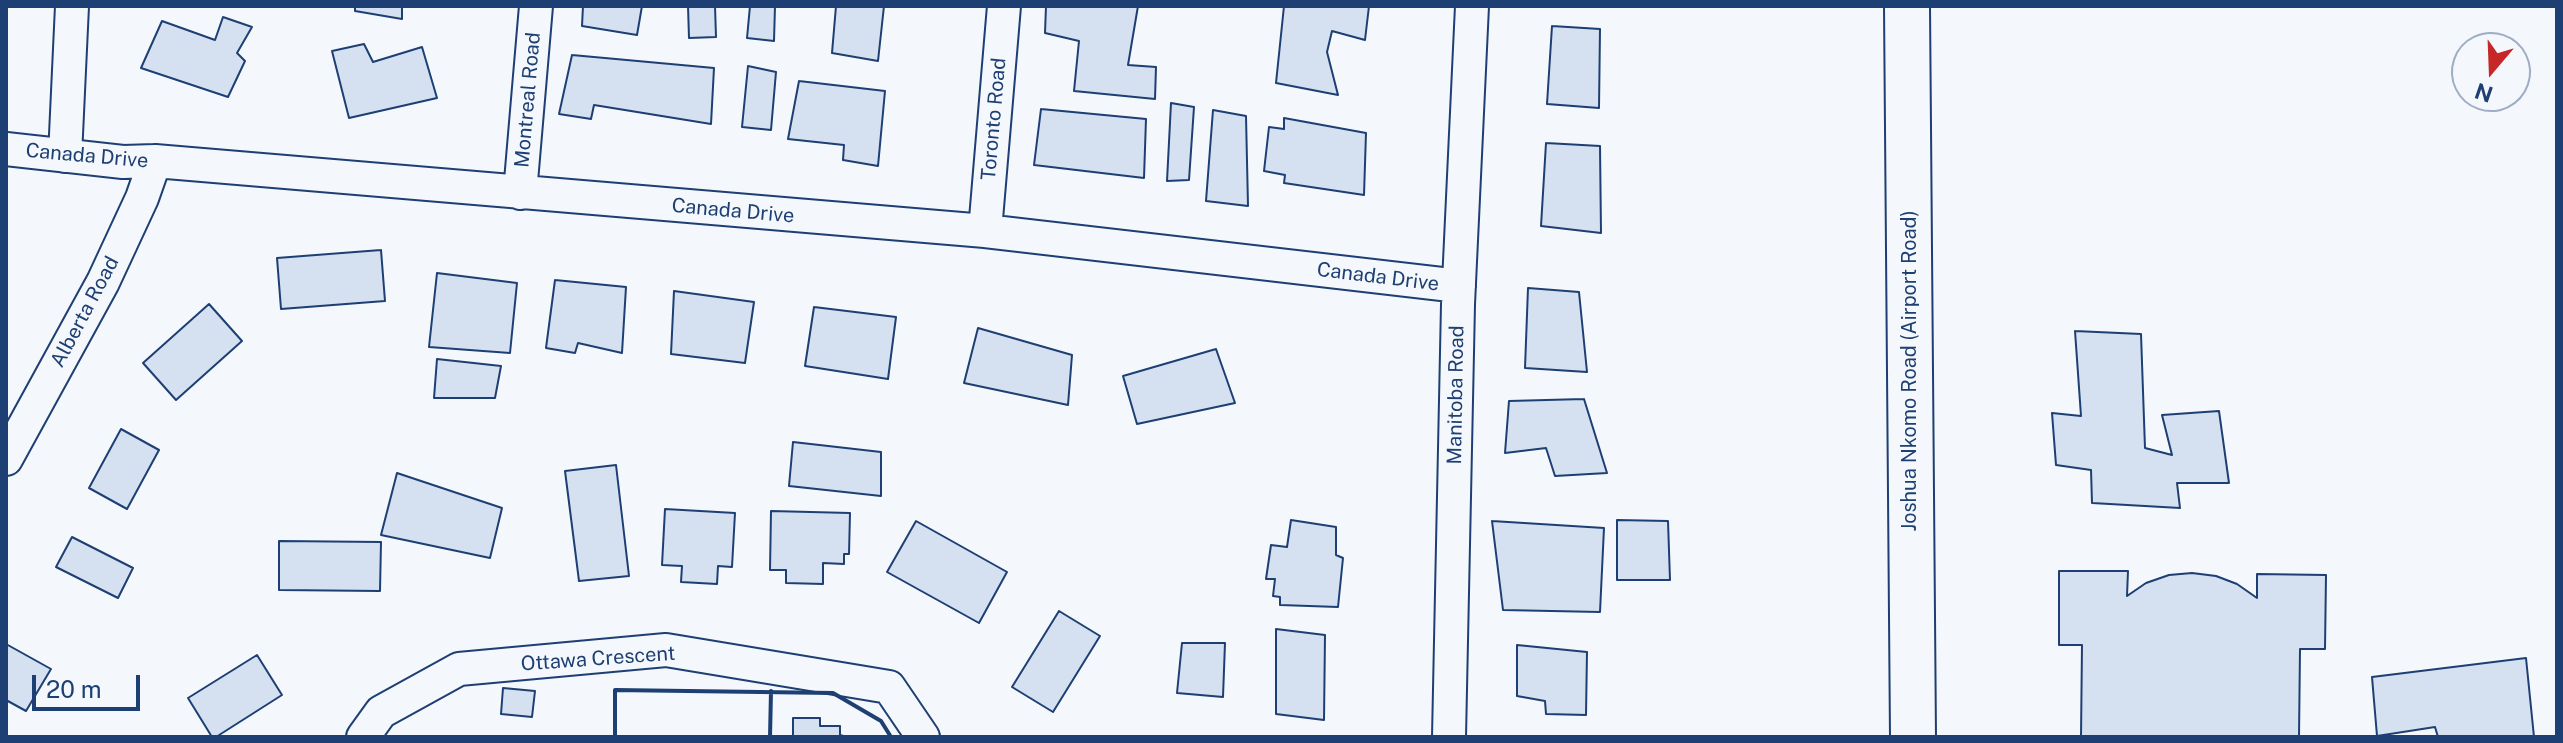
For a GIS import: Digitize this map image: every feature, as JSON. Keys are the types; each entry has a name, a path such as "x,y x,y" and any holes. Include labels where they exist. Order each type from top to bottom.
{"street":[{"path":"65,156 72,6"},
{"name":"Montreal Road","path":"520,193 536,6"},
{"name":"Toronto Road","path":"985,231 1004,6"},
{"name":"Manitoba Road","path":"1449,737 1459,286 1472,6"},
{"name":"Joshua Nkomo Road (Airport Road)","path":"1907,6 1913,737"},
{"path":"1908,67 1935,6"},
{"name":"Canada Drive","path":"6,149 123,162 155,161 985,231 1459,286"},
{"name":"Alberta Road","path":"6,459 103,282 142,198 155,161"},
{"name":"Ottawa Crescent","path":"363,737 381,712 459,669 666,650 889,687 923,737"}],"building":[{"path":"355,6 402,6 402,19 355,11"},
{"path":"583,6 642,6 637,35 582,26"},
{"path":"688,6 715,6 716,37 689,38"},
{"path":"750,6 775,6 774,41 747,38"},
{"path":"836,6 884,6 878,61 832,53"},
{"path":"1046,6 1138,6 1128,65 1156,67 1155,99 1074,91 1079,41 1045,33"},
{"path":"1284,6 1369,6 1365,40 1332,31 1327,52 1338,95 1276,83"},
{"path":"223,17 252,27 237,53 245,61 228,97 141,68 162,21 215,40"},
{"path":"1552,26 1600,29 1599,108 1547,104"},
{"path":"364,44 373,62 422,47 437,98 349,118 332,51"},
{"path":"572,55 714,68 711,124 594,105 591,119 559,114"},
{"path":"748,66 776,72 771,130 742,127"},
{"path":"799,81 885,91 878,166 843,160 844,145 788,139"},
{"path":"1171,103 1194,107 1189,180 1167,181"},
{"path":"1041,109 1146,119 1144,178 1034,165"},
{"path":"1213,110 1246,116 1248,206 1206,201"},
{"path":"1284,118 1366,133 1364,195 1284,183 1285,175 1264,171 1269,127 1284,129"},
{"path":"1546,143 1600,146 1601,233 1541,226"},
{"path":"381,250 385,301 281,309 277,258"},
{"path":"437,273 517,283 510,353 429,347"},
{"path":"555,280 626,287 622,353 578,343 575,353 546,348"},
{"path":"1528,288 1579,292 1587,372 1525,368"},
{"path":"674,291 754,302 745,363 671,354"},
{"path":"209,304 242,341 176,400 143,363"},
{"path":"814,307 896,317 888,379 805,366"},
{"path":"978,328 1072,355 1068,405 964,383"},
{"path":"2075,331 2141,334 2145,448 2172,455 2162,415 2219,411 2229,483 2177,483 2180,508 2092,503 2091,470 2056,465 2052,413 2081,416"},
{"path":"1216,349 1235,403 1137,424 1123,376"},
{"path":"437,359 501,366 495,398 434,398"},
{"path":"1584,399 1607,473 1555,476 1546,448 1505,453 1509,401"},
{"path":"121,429 159,450 127,509 89,488"},
{"path":"793,442 881,452 881,496 789,486"},
{"path":"616,465 629,576 579,581 565,471"},
{"path":"397,473 502,508 490,558 381,535"},
{"path":"665,509 735,513 732,567 718,566 717,584 681,582 682,566 662,565"},
{"path":"771,511 850,513 849,554 844,554 844,564 823,563 823,584 786,583 786,570 770,570"},
{"path":"1291,520 1336,527 1336,555 1343,558 1338,607 1280,605 1280,597 1273,596 1275,579 1266,579 1271,545 1287,547"},
{"path":"1617,520 1668,521 1670,580 1617,580"},
{"path":"916,521 1007,572 979,623 887,572"},
{"path":"1492,521 1604,528 1600,612 1503,610"},
{"path":"72,537 133,568 118,598 56,567"},
{"path":"279,541 381,542 380,591 279,590"},
{"path":"2059,571 2128,571 2127,596 2146,583 2169,575 2192,573 2216,576 2237,584 2257,598 2257,574 2326,575 2325,649 2300,649 2299,737 2081,737 2082,645 2059,645"},
{"path":"1059,611 1100,636 1053,712 1012,687"},
{"path":"1276,629 1325,635 1324,720 1276,714"},
{"path":"1182,643 1225,643 1223,697 1177,693"},
{"path":"6,644 51,669 26,711 6,700"},
{"path":"1517,645 1587,652 1586,715 1546,714 1545,701 1517,696"},
{"path":"257,655 282,695 212,737 188,698"},
{"path":"2526,658 2534,737 2438,737 2435,727 2377,736 2372,677"},
{"path":"503,688 535,691 532,717 501,714"},
{"path":"793,718 820,718 820,726 840,726 840,735 847,737 793,737"}],"wall":[{"path":"615,737 615,690 833,693 881,721 891,737"},
{"path":"770,737 771,691"}]}
